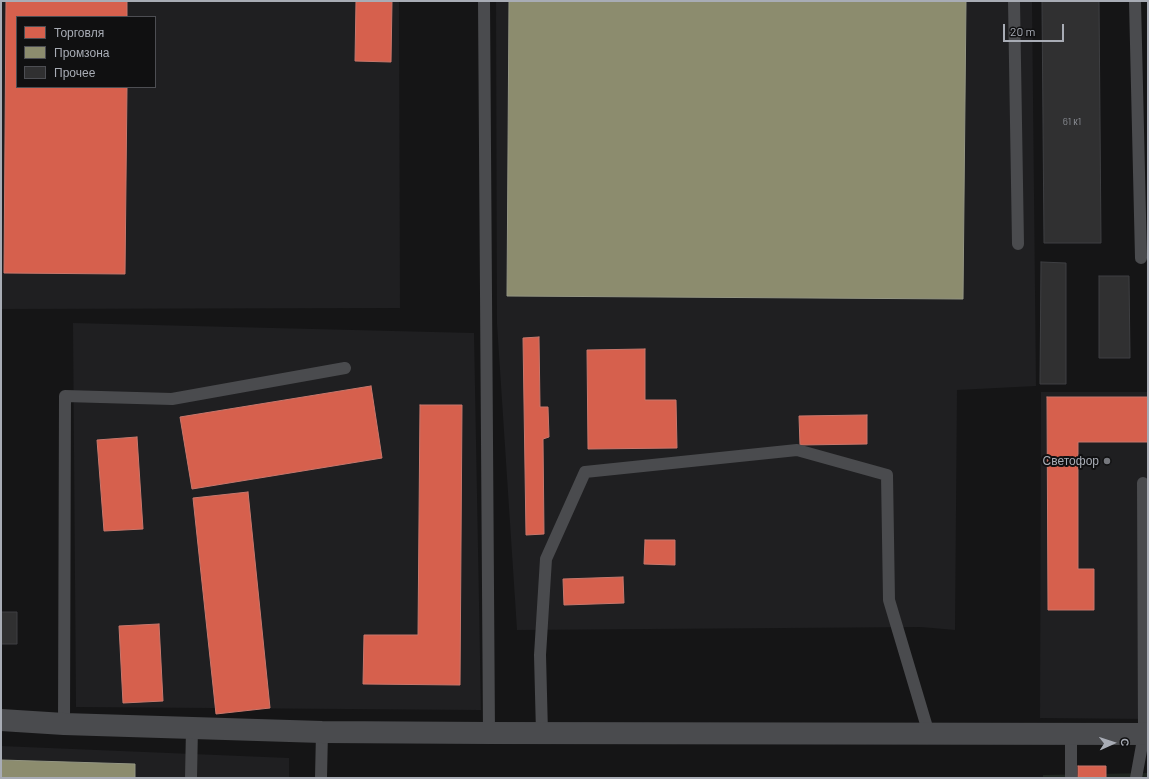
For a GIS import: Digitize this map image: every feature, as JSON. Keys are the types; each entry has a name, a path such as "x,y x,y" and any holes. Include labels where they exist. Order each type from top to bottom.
{"street":[{"path":"1,720 64,724 322,732 1146,734"}],"lane":[{"path":"484,1 489,733"},
{"path":"1014,1 1018,244"},
{"path":"1135,1 1141,258"},
{"path":"64,724 66,396 172,399 345,368"},
{"path":"542,733 540,655 546,559 585,472 797,450 888,475 889,600 929,734"},
{"path":"1136,778 1146,734 1143,483"},
{"path":"191,778 192,728"},
{"path":"321,778 322,732"},
{"path":"1070,778 1071,734"}],"shaded area":[{"path":"1,1 399,1 400,308 1,309"},
{"path":"496,1 1032,1 1036,386 957,390 955,630 921,627 517,630 497,324"},
{"path":"73,323 474,333 481,710 76,707"},
{"path":"1041,392 1148,392 1148,719 1040,718"},
{"path":"1,746 289,758 289,778 1,778"},
{"path":"1148,773 1148,778 1043,778 1043,775"}],"building: Торговля":[{"path":"6,1 127,1 127,16 16,16 16,88 127,88 125,274 4,273"},
{"path":"356,1 392,1 391,62 355,61"},
{"path":"539,337 540,407 548,407 549,437 543,439 544,534 526,535 523,338"},
{"path":"645,349 645,400 676,400 677,448 588,449 587,350"},
{"path":"371,386 382,458 192,489 180,417"},
{"path":"1047,397 1148,397 1148,442 1078,442 1078,569 1094,569 1094,610 1048,610"},
{"path":"420,405 462,405 460,685 363,684 364,635 418,635"},
{"path":"867,415 867,444 800,445 799,416"},
{"path":"137,437 143,529 104,531 97,440"},
{"path":"248,492 270,708 216,714 193,498"},
{"path":"645,540 675,540 675,565 644,564"},
{"path":"623,577 624,603 564,605 563,579"},
{"path":"159,624 163,701 123,703 119,626"},
{"path":"1078,766 1106,766 1106,778 1078,778"}],"building: Промзона":[{"path":"509,1 966,1 963,299 507,296"},
{"path":"1,760 135,764 135,778 1,778"}],"building: Прочее":[{"path":"1042,1 1099,1 1101,243 1044,243"},
{"path":"1041,262 1066,263 1066,384 1040,384"},
{"path":"1099,276 1129,276 1130,358 1099,358"},
{"path":"1,612 17,612 17,644 1,644"}],"place":[{"name":"Светофор","path":"1107,461"}]}
